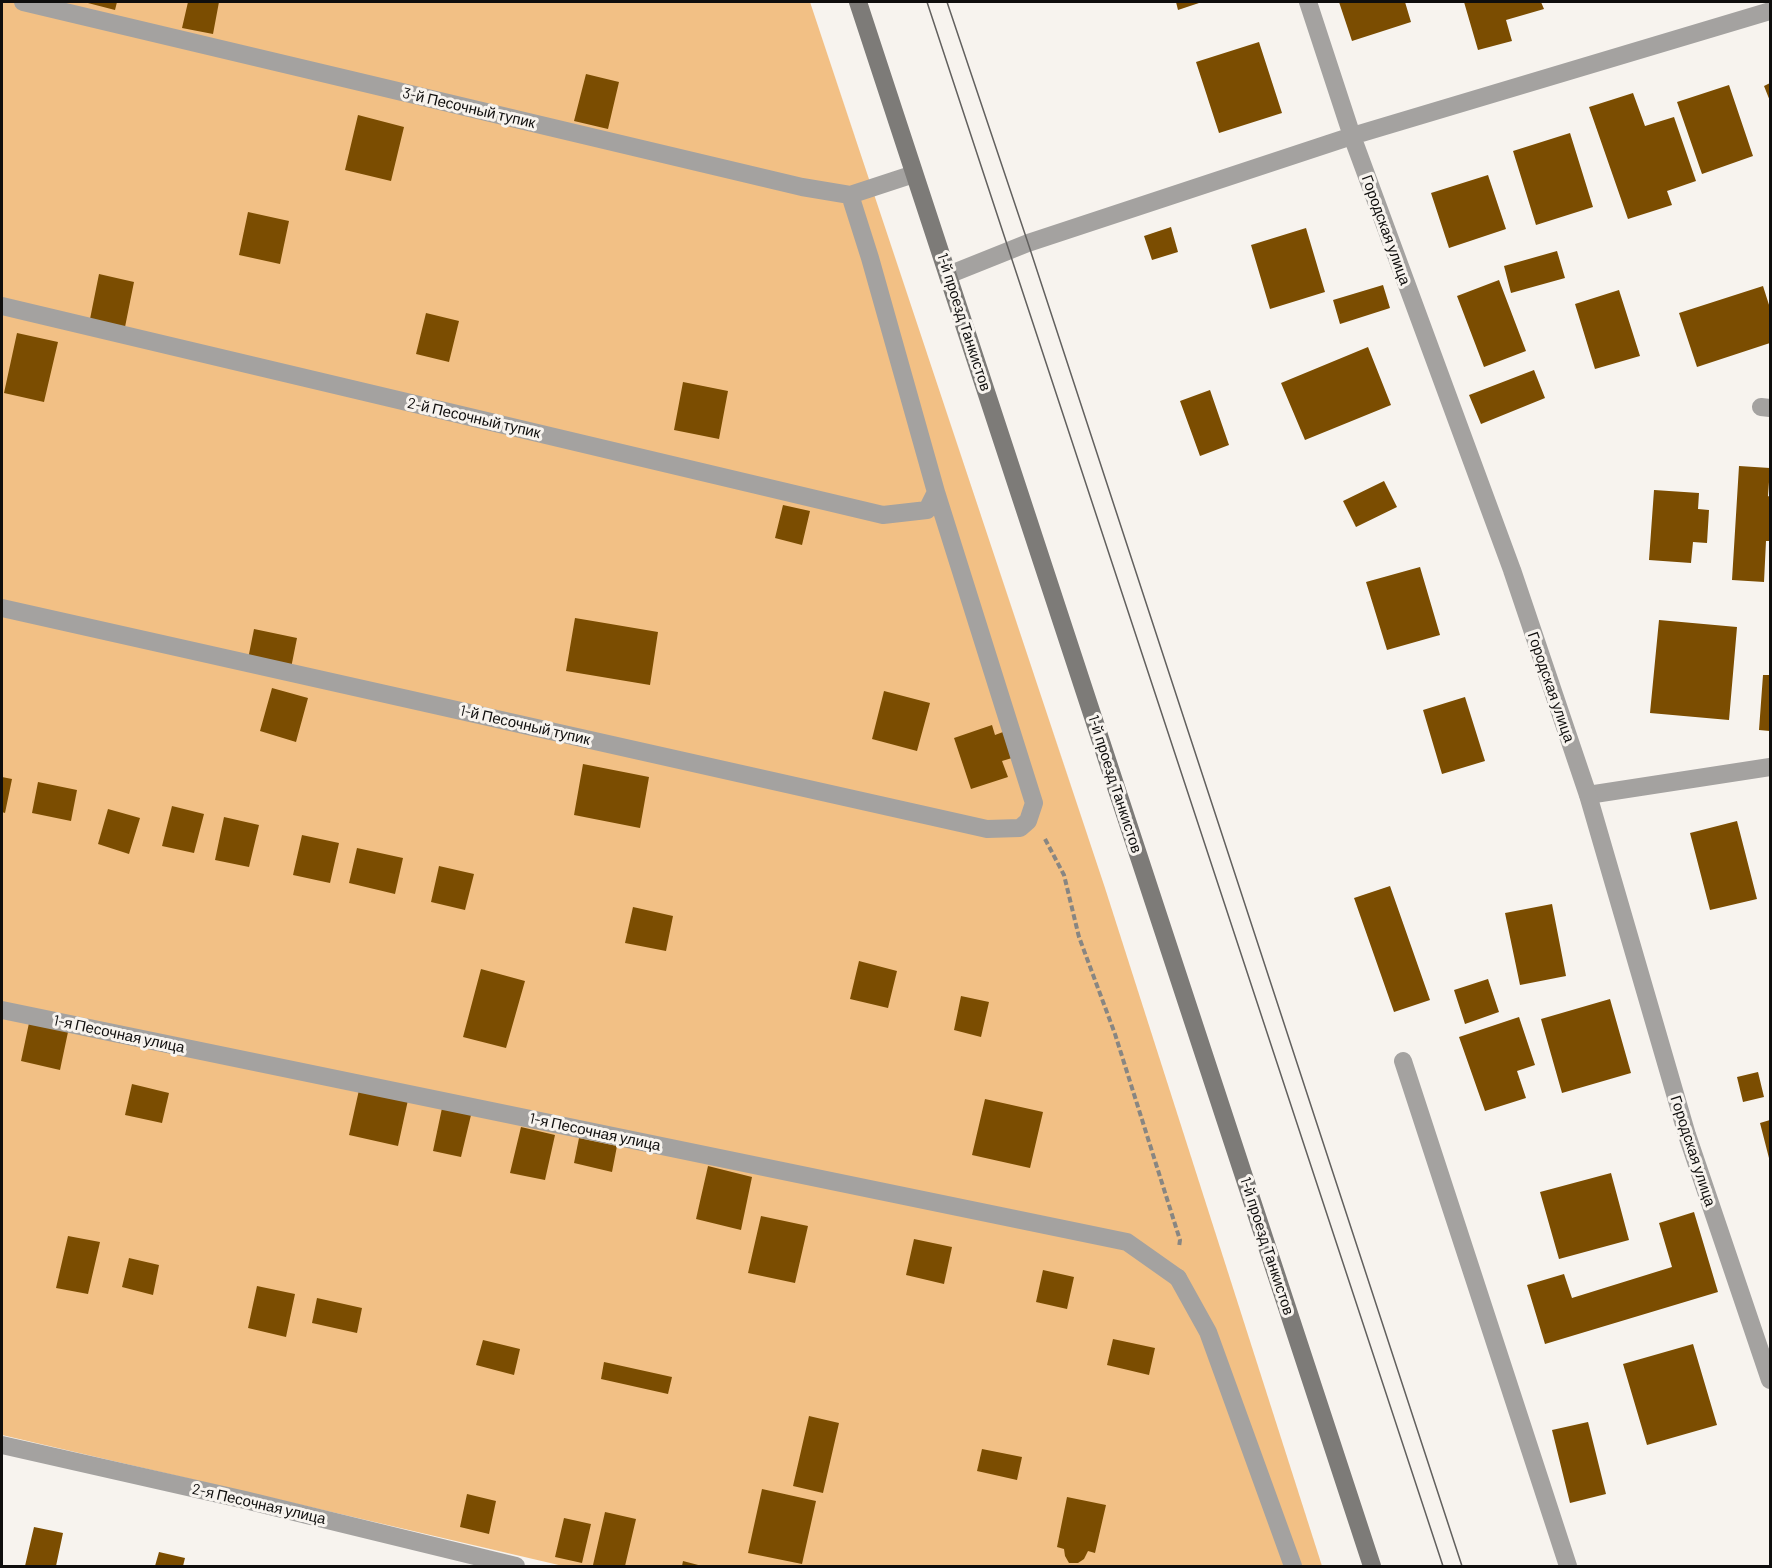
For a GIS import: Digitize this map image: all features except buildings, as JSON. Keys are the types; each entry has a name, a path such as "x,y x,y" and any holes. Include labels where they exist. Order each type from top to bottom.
{"main road":[{"name":"1-й проезд Танкистов","path":"858,2 1372,1566"}],"street":[{"name":"3-й Песочный тупик","path":"23,2 790,185 850,195 914,174"},
{"name":"Городская улица","path":"1308,2 1352,136 1512,570 1588,795 1687,1135 1770,1380"},
{"path":"948,275 1028,243 1352,136 1770,11"},
{"path":"850,195 936,492 1034,803 1028,821"},
{"name":"2-й Песочный тупик","path":"2,306 883,515 927,510 936,492"},
{"name":"1-й Песочный тупик","path":"2,608 987,829 1020,828 1028,821"},
{"path":"1588,795 1770,767"},
{"name":"1-я Песочная улица","path":"2,1010 1127,1242 1178,1278"},
{"path":"1403,1061 1568,1566"},
{"path":"1178,1278 1208,1332 1293,1566"},
{"name":"2-я Песочная улица","path":"2,1445 245,1500 516,1566"}],"path":[{"path":"1028,821 1044,838 1064,875 1079,937 1115,1034 1180,1240 1178,1278"}],"shaded area":[{"path":"2,2 810,2 1105,888 1322,1566 563,1566 2,1435"}],"tram line":[{"path":"927,2 1443,1566"},
{"path":"947,2 1462,1566"}]}
